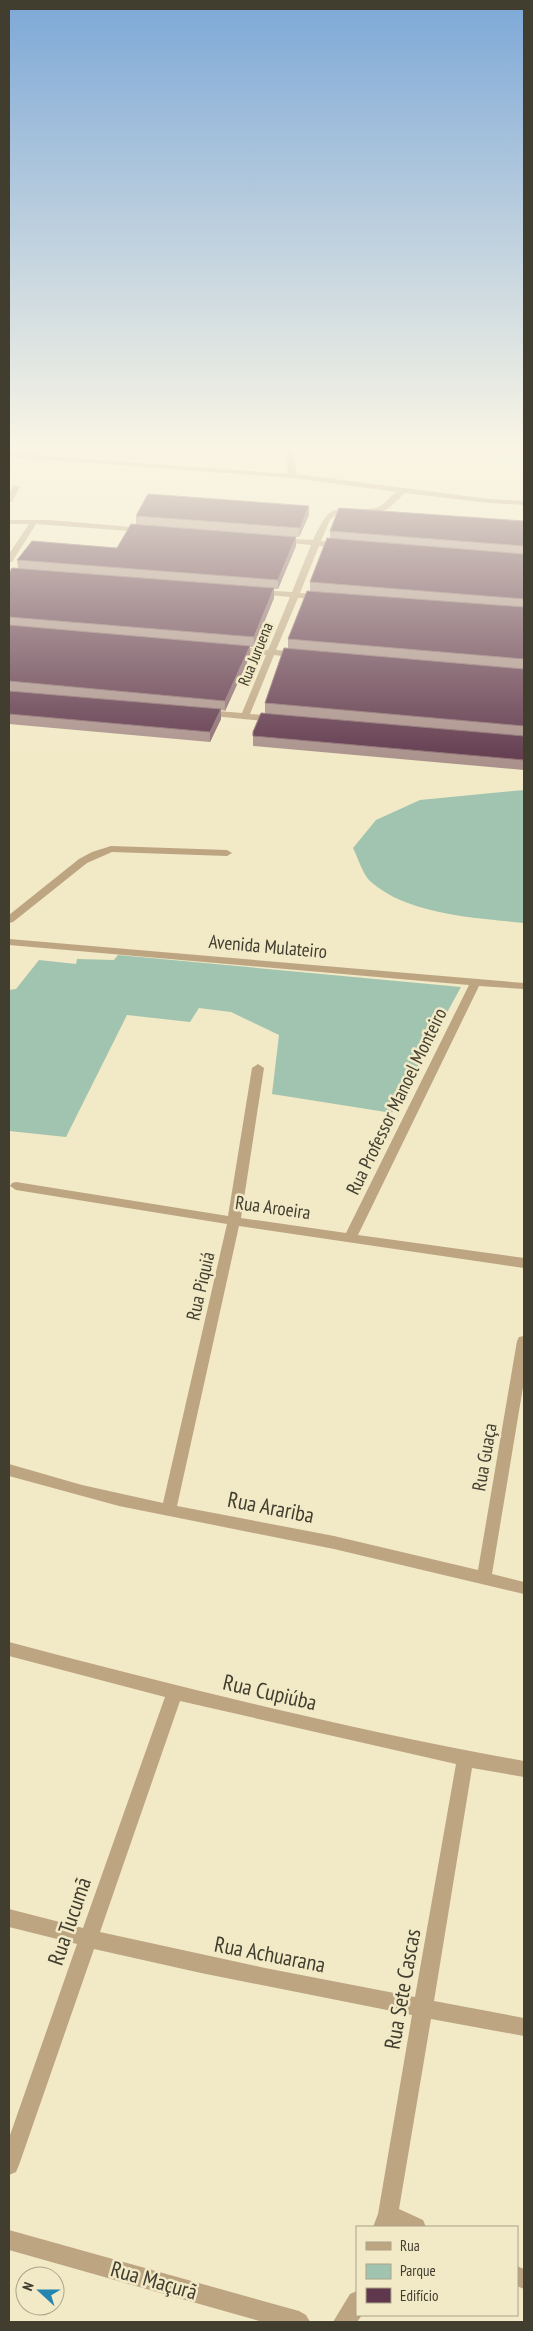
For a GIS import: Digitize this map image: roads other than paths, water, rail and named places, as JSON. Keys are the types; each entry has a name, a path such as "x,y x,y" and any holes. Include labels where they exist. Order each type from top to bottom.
{"street":[{"name":"Rua Juruena","path":"245,716 313,552"},
{"path":"246,591 333,597"},
{"path":"222,648 310,656"},
{"path":"199,712 284,720"},
{"path":"9,920 83,861 111,849 126,848 227,853"},
{"name":"Avenida Mulateiro","path":"9,942 524,986"},
{"name":"Rua Professor Manoel Monteiro","path":"350,1238 476,981"},
{"name":"Rua Piquiá","path":"169,1510 234,1221 258,1068"},
{"name":"Rua Aroeira","path":"16,1186 234,1221 524,1263"},
{"name":"Rua Guaça","path":"484,1578 524,1341"},
{"name":"Rua Arariba","path":"9,1470 50,1484 169,1510 309,1537 524,1588"},
{"name":"Rua Cupiúba","path":"9,1649 175,1693 465,1759 524,1768"},
{"name":"Rua Tucumã","path":"9,2165 175,1693"},
{"name":"Rua Sete Cascas","path":"385,2221 465,1759"},
{"name":"Rua Achuarana","path":"9,1918 88,1940 245,1974 524,2026"},
{"path":"385,2221 411,2226"},
{"name":"Rua Maçurã","path":"9,2240 299,2322"},
{"path":"343,2322 352,2312 356,2303"}]}
